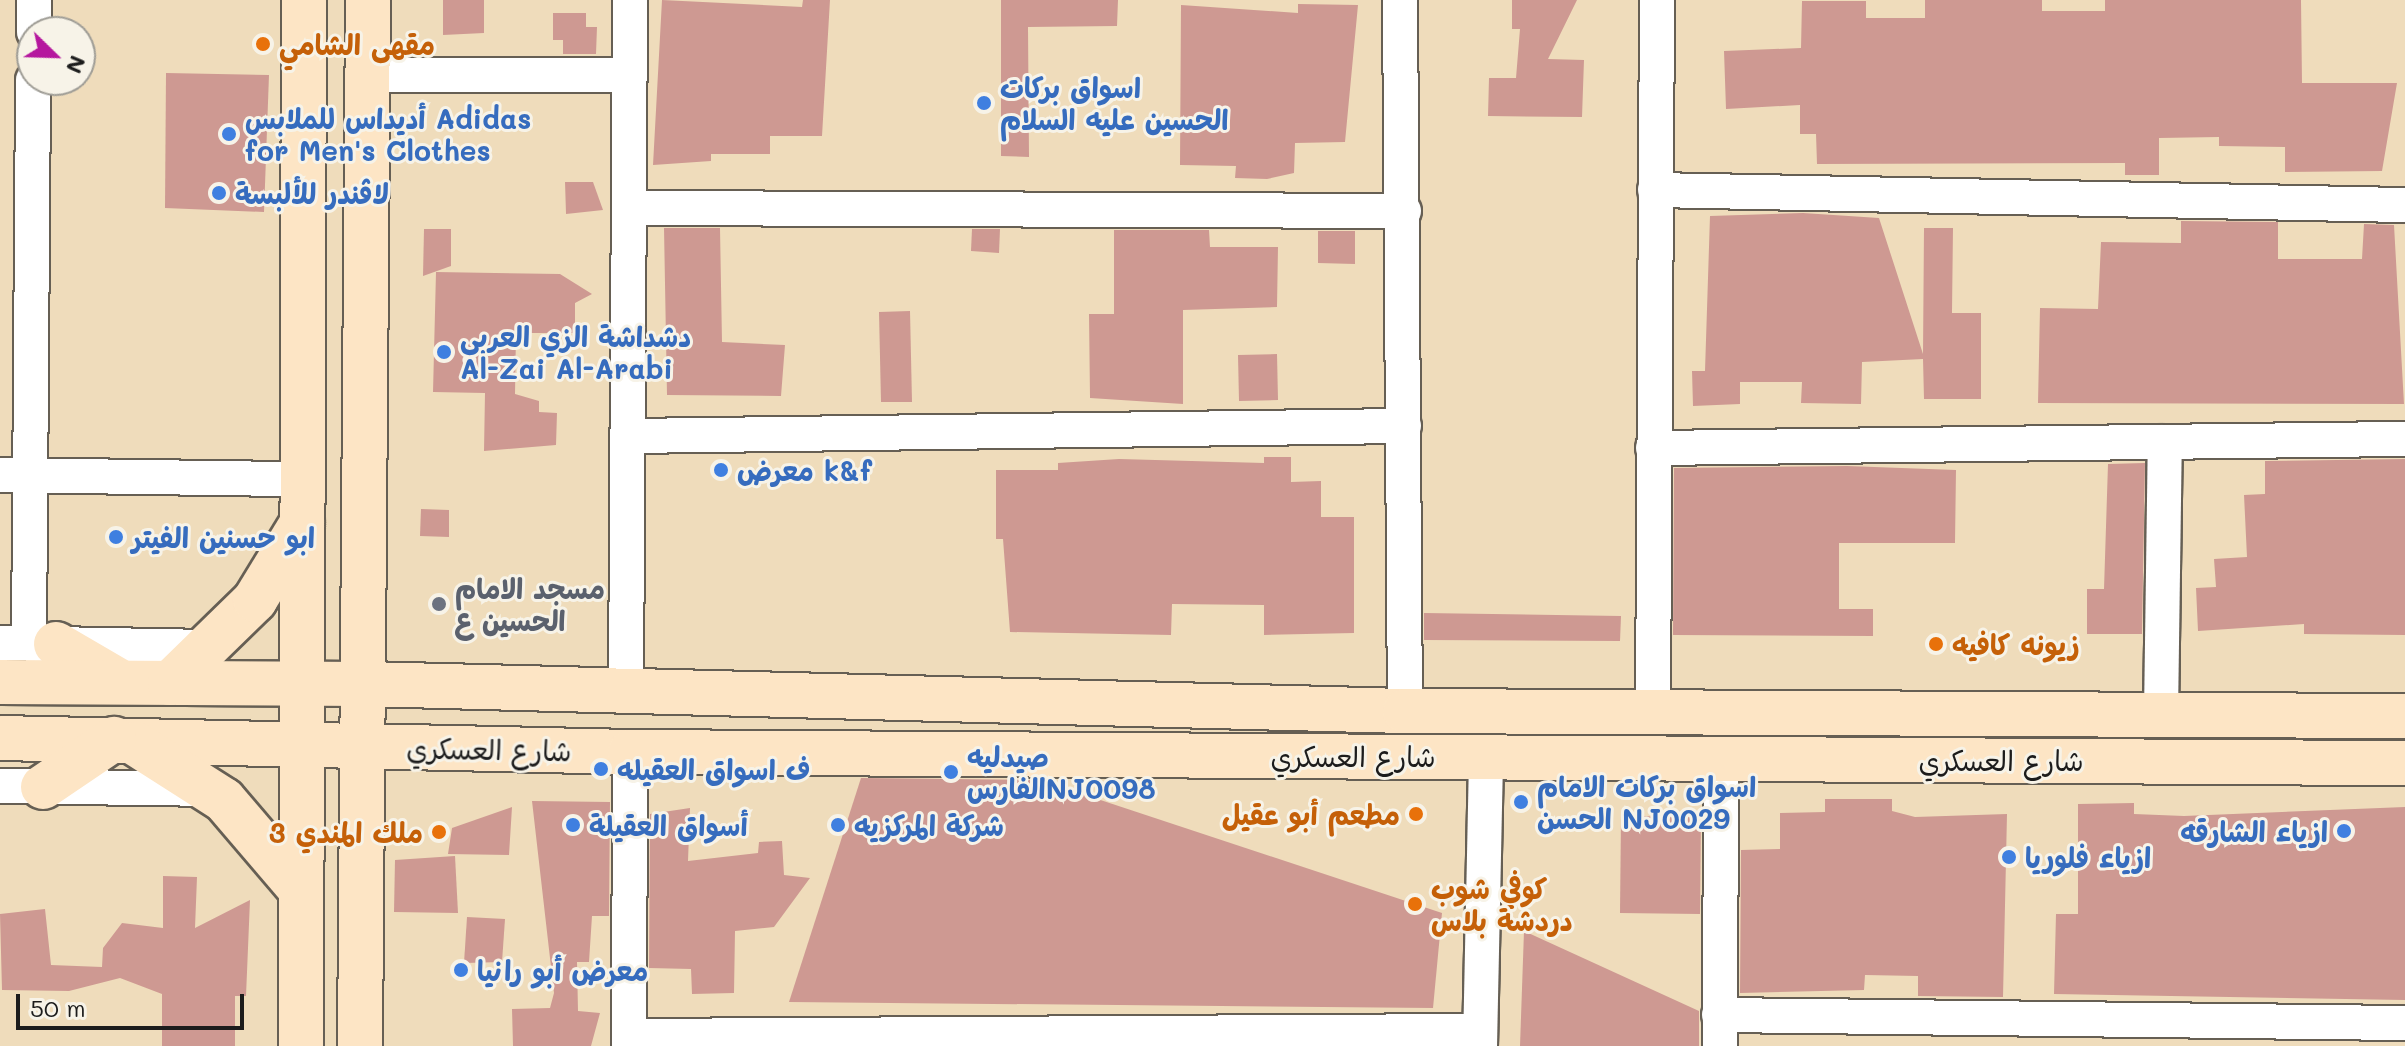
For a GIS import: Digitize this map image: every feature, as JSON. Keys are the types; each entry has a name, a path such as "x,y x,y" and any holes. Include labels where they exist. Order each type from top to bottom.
{"main road":[{"path":"301,1046 304,0"},
{"path":"360,1046 366,684 368,0"},
{"path":"170,683 213,647 255,600 303,500"},
{"path":"28,643 123,683"},
{"name":"شارع العسكري","path":"0,682 366,684 1405,711 2405,716"},
{"path":"2226,761 2240,732 2232,715"},
{"path":"2307,762 2298,734 2308,716"},
{"name":"شارع العسكري","path":"0,738 630,752 2405,763"},
{"path":"43,787 120,740 211,789 253,827 300,889"}],"street":[{"path":"626,692 630,0"},
{"path":"1400,0 1404,211 1405,711"},
{"path":"1653,712 1657,0"},
{"path":"368,75 630,75"},
{"path":"32,96 15,475 28,643 213,647"},
{"path":"1655,190 2405,205"},
{"path":"630,208 1404,211"},
{"path":"629,436 1404,426"},
{"path":"1653,448 2405,439"},
{"path":"2161,715 2165,442"},
{"path":"15,475 303,500"},
{"path":"630,752 629,1041 1480,1039 1486,757"},
{"path":"1721,759 1720,1030 2405,1023"},
{"path":"0,786 211,789"}],"building":[{"path":"443,0 484,0 484,33 443,35"},
{"path":"662,0 802,7 803,0 830,0 822,136 770,136 770,154 711,154 711,161 653,165"},
{"path":"1001,0 1118,0 1117,26 1028,27 1029,157 1001,156"},
{"path":"1512,0 1577,0 1548,59 1584,60 1582,117 1488,116 1489,78 1516,78 1520,29 1512,29"},
{"path":"1925,0 2042,0 2042,11 2105,11 2105,0 2301,0 2302,83 2397,83 2382,171 2285,172 2285,147 2219,146 2219,137 2159,138 2159,175 2125,175 2125,163 1817,164 1816,134 1800,134 1800,105 1726,109 1724,51 1801,48 1802,1 1866,1 1866,18 1925,18"},
{"path":"1298,4 1358,5 1345,142 1295,143 1294,173 1267,179 1235,178 1236,166 1180,165 1181,5 1298,13"},
{"path":"553,13 586,13 586,27 597,27 596,54 563,54 563,40 553,40"},
{"path":"166,73 269,75 264,212 165,208"},
{"path":"565,182 593,182 603,210 566,214"},
{"path":"1803,213 1879,218 1923,354 1924,228 1953,228 1952,313 1981,313 1981,399 1924,399 1923,359 1862,362 1861,404 1801,403 1802,382 1740,382 1740,404 1693,406 1692,371 1705,371 1710,216"},
{"path":"2181,221 2278,222 2278,259 2362,259 2364,224 2394,225 2404,404 2038,403 2040,308 2098,309 2101,242 2181,243"},
{"path":"664,228 720,228 722,342 785,345 781,396 667,395"},
{"path":"424,229 451,229 451,266 423,276"},
{"path":"972,229 1000,229 999,253 971,251"},
{"path":"1114,230 1209,230 1210,247 1278,247 1277,307 1183,310 1183,404 1090,398 1089,314 1114,314"},
{"path":"1318,231 1355,231 1355,264 1318,263"},
{"path":"436,272 560,274 592,294 575,303 575,333 516,333 515,394 539,401 539,412 557,413 556,445 484,451 485,393 433,392"},
{"path":"910,311 912,402 881,402 879,312"},
{"path":"1277,354 1278,400 1239,401 1238,355"},
{"path":"1264,457 1291,457 1291,482 1321,481 1321,517 1354,517 1354,633 1264,635 1264,605 1172,604 1171,635 1010,632 1003,539 996,539 996,470 1058,470 1058,463 1119,459 1264,463"},
{"path":"2405,459 2405,635 2304,634 2304,624 2198,631 2196,588 2216,587 2214,559 2247,557 2244,495 2265,494 2265,461"},
{"path":"2145,463 2142,634 2087,634 2087,589 2104,589 2108,464"},
{"path":"1847,466 1956,470 1955,543 1839,543 1839,609 1873,609 1873,636 1673,635 1674,468"},
{"path":"421,509 449,510 449,537 420,536"},
{"path":"1424,613 1621,616 1620,641 1424,640"},
{"path":"861,778 1040,780 1442,913 1433,1008 789,1002"},
{"path":"1825,799 1892,799 1892,811 1915,817 2007,814 2003,997 1918,996 1918,976 1865,975 1864,990 1740,993 1741,850 1780,849 1780,813 1825,812"},
{"path":"532,801 610,802 609,916 592,916 589,962 577,962 578,1011 600,1013 591,1046 513,1046 512,1009 550,1008 554,993"},
{"path":"2134,803 2134,814 2184,816 2405,807 2405,1000 2054,994 2056,914 2078,914 2078,804"},
{"path":"512,807 509,855 448,854 452,828"},
{"path":"690,808 688,861 758,853 759,842 782,841 784,875 810,878 774,927 735,931 734,993 692,994 691,969 649,968 650,814"},
{"path":"1621,816 1701,817 1700,914 1620,913"},
{"path":"455,856 458,913 394,912 395,860"},
{"path":"163,876 197,877 195,928 250,900 246,996 235,996 235,1046 162,1046 162,994 120,978 69,991 2,990 0,914 45,909 51,965 102,967 103,948 122,923 163,928"},
{"path":"467,917 505,919 502,962 464,963"},
{"path":"1524,931 1699,1011 1699,1046 1520,1046"}],"place":[{"name":"مقهى الشامي","path":"263,44"},
{"name":"اسواق بركات الحسين عليه السلام","path":"984,103"},
{"name":"أديداس للملابس Adidas for Men's Clothes","path":"229,134"},
{"name":"لاڤندر للألبسة","path":"219,193"},
{"name":"دشداشة الزي العربي Al-Zai Al-Arabi","path":"444,352"},
{"name":"معرض k&f","path":"721,470"},
{"name":"ابو حسنين الفيتر","path":"116,537"},
{"name":"مسجد الامام الحسين ع","path":"439,604"},
{"name":"زيونه كافيه","path":"1936,644"},
{"name":"ف اسواق العقيله","path":"601,769"},
{"name":"صيدليه الفارسNJ0098","path":"951,772"},
{"name":"اسواق بركات الامام الحسن NJ0029","path":"1521,802"},
{"name":"مطعم أبو عقيل","path":"1416,814"},
{"name":"أسواق العقيلة","path":"573,825"},
{"name":"شركة المركزيه","path":"838,825"},
{"name":"ازياء الشارقه","path":"2344,831"},
{"name":"ملك المندي 3","path":"439,832"},
{"name":"ازياء فلوريا","path":"2009,857"},
{"name":"كوفي شوب دردشة بلاس","path":"1415,904"},
{"name":"معرض أبو رانيا","path":"461,970"}]}
